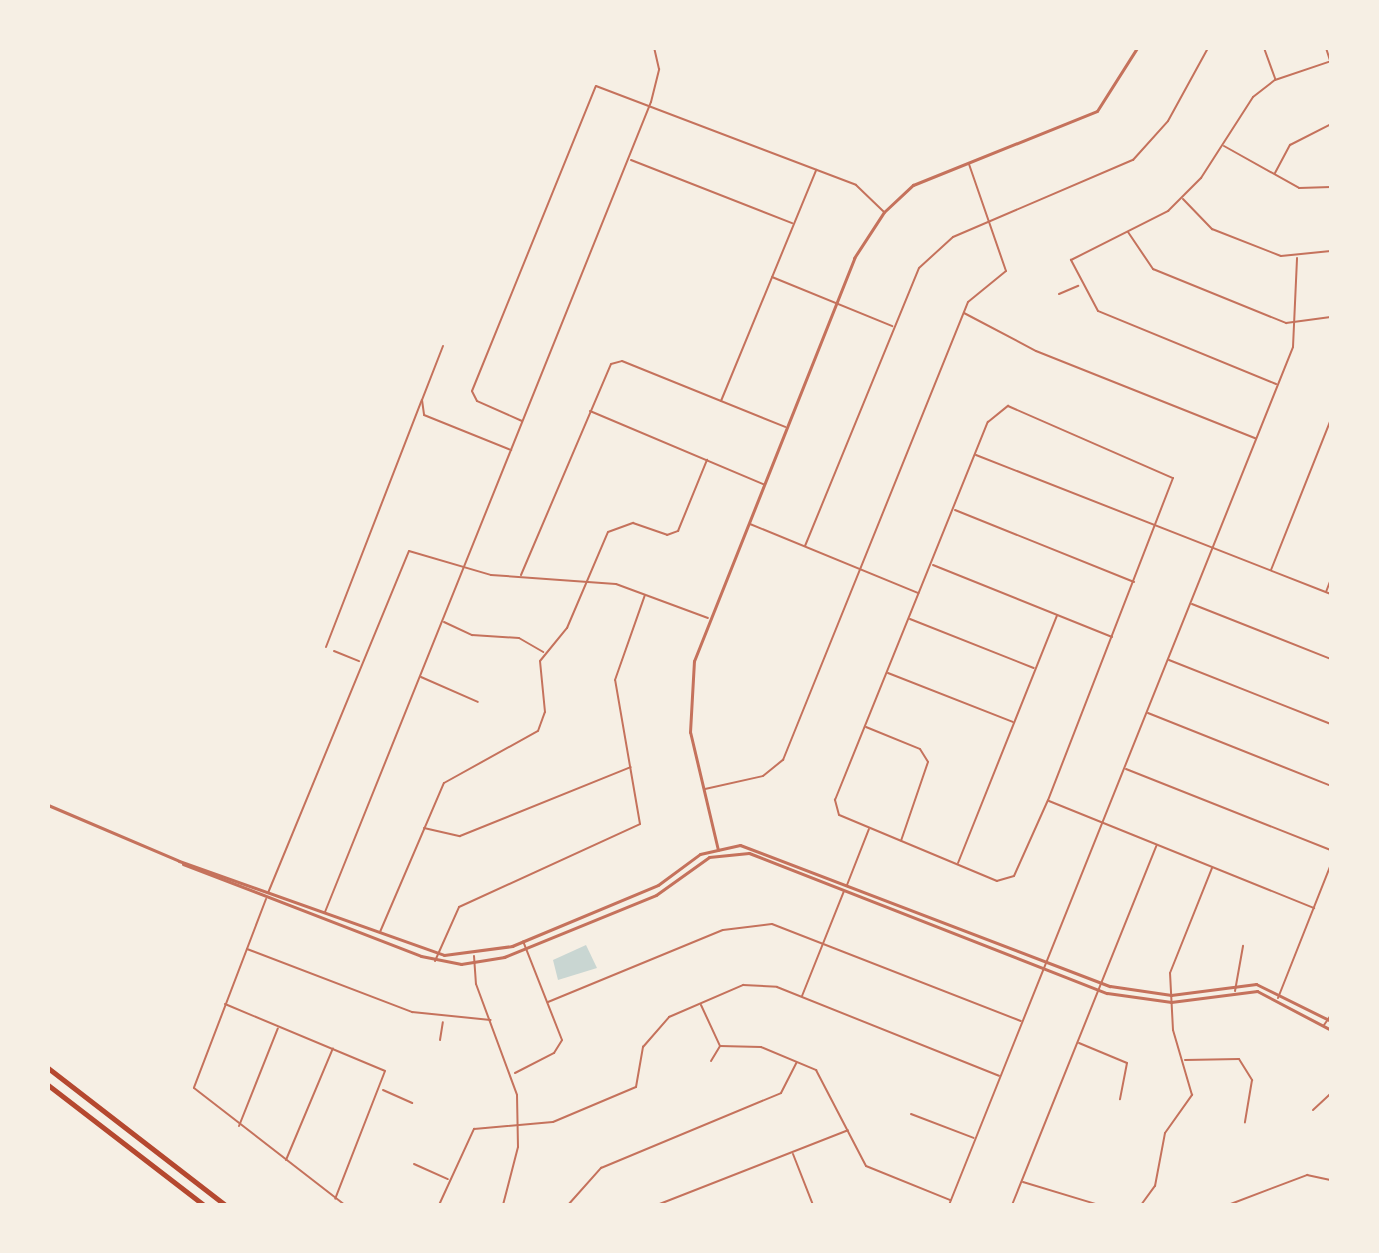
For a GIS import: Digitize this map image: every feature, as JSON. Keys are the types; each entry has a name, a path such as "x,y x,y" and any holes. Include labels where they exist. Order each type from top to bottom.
{"highway":[{"path":"48,1068 225,1205"},
{"path":"48,1085 204,1205"}],"street":[{"path":"323,917 651,102 659,69 654,48"},
{"path":"719,850 688,707 710,619 836,303 884,212 913,185 1097,111 1137,48"},
{"path":"805,546 894,326 933,251 1133,160 1168,121 1208,48"},
{"path":"1264,48 1275,80"},
{"path":"1277,384 1098,311 1079,286 1071,264 1076,252 1128,232 1183,198 1223,146 1253,97 1275,80 1330,61 1326,48"},
{"path":"523,421 477,401 472,391 598,85 651,102 856,185 884,212"},
{"path":"1274,175 1290,145 1331,124"},
{"path":"1223,146 1299,188 1331,187"},
{"path":"629,159 793,224"},
{"path":"704,789 763,776 783,760 964,313 977,290 1007,269 968,163"},
{"path":"721,401 816,169"},
{"path":"1183,198 1212,229 1297,258 1331,251"},
{"path":"1128,232 1153,269 1296,324 1331,317"},
{"path":"720,1046 761,1047 797,1061 830,1083 866,1166 950,1203 1277,384 1296,324 1297,258"},
{"path":"772,277 894,326"},
{"path":"1059,294 1079,286"},
{"path":"964,313 1036,351 1256,438"},
{"path":"326,647 443,346"},
{"path":"521,576 589,410 615,363 786,428"},
{"path":"422,400 423,408 511,450"},
{"path":"1001,407 1042,418 1173,478 1157,527 1048,800 1008,880 869,829 836,810 865,727 976,455 1001,407"},
{"path":"589,410 763,484"},
{"path":"1271,570 1331,419"},
{"path":"976,455 1331,594"},
{"path":"380,933 444,783 538,731 545,653 567,628 604,539 619,525 678,531 707,460"},
{"path":"954,510 1134,582"},
{"path":"748,524 920,593"},
{"path":"345,1205 334,1200 239,1127 194,1088 360,661 409,551 465,567 521,576 586,581 646,593 710,619"},
{"path":"931,565 1113,638"},
{"path":"1326,592 1331,579"},
{"path":"435,961 459,907 634,832 643,812 615,680 646,593"},
{"path":"1191,603 1331,659"},
{"path":"958,864 1057,615"},
{"path":"909,619 1035,669"},
{"path":"443,622 472,635 519,638 545,653"},
{"path":"334,651 360,661"},
{"path":"1168,659 1331,724"},
{"path":"887,672 1014,723"},
{"path":"420,677 478,702"},
{"path":"1147,712 1331,786"},
{"path":"865,727 920,749 928,762 901,841"},
{"path":"423,828 460,836 633,766"},
{"path":"1124,768 1331,850"},
{"path":"1048,800 1314,908"},
{"path":"48,805 266,898 435,961 474,964 527,948 656,895 719,850 754,855 1099,990 1171,1002 1235,991 1278,998 1331,1030"},
{"path":"802,997 869,829"},
{"path":"1012,1205 1156,846"},
{"path":"179,861 326,911 437,954 474,956 523,941 658,885 719,850 757,848 1101,983 1171,995 1235,984 1281,991 1330,1018 1324,1025"},
{"path":"1278,998 1331,864"},
{"path":"1141,1205 1155,1186 1165,1133 1192,1095 1171,1002 1170,973 1212,868"},
{"path":"548,1002 751,923 790,927 1023,1022"},
{"path":"514,1073 561,1046 548,1002 523,941"},
{"path":"1235,991 1243,946"},
{"path":"247,949 443,1021 492,1020"},
{"path":"474,956 492,1020 514,1073 519,1126 503,1205"},
{"path":"439,1205 474,1129 553,1122 636,1087 643,1047 669,1017 757,983 802,997 1000,1077"},
{"path":"225,1004 382,1068 382,1090 334,1200"},
{"path":"700,1004 720,1046"},
{"path":"440,1040 443,1021"},
{"path":"239,1127 279,1026"},
{"path":"1079,1043 1127,1063 1120,1099"},
{"path":"285,1161 334,1046"},
{"path":"711,1061 720,1046"},
{"path":"1184,1061 1239,1059 1252,1080 1245,1122"},
{"path":"568,1205 601,1168 781,1093 797,1061"},
{"path":"382,1090 412,1103"},
{"path":"1313,1110 1331,1093"},
{"path":"911,1114 975,1139"},
{"path":"657,1205 848,1130"},
{"path":"792,1152 813,1205"},
{"path":"414,1164 449,1179"},
{"path":"1228,1205 1307,1175 1331,1180"},
{"path":"1021,1182 1099,1205"},
{"path":"1076,1205 1078,1200"}],"shaded area":[{"path":"586,945 597,968 558,980 553,960"}]}
